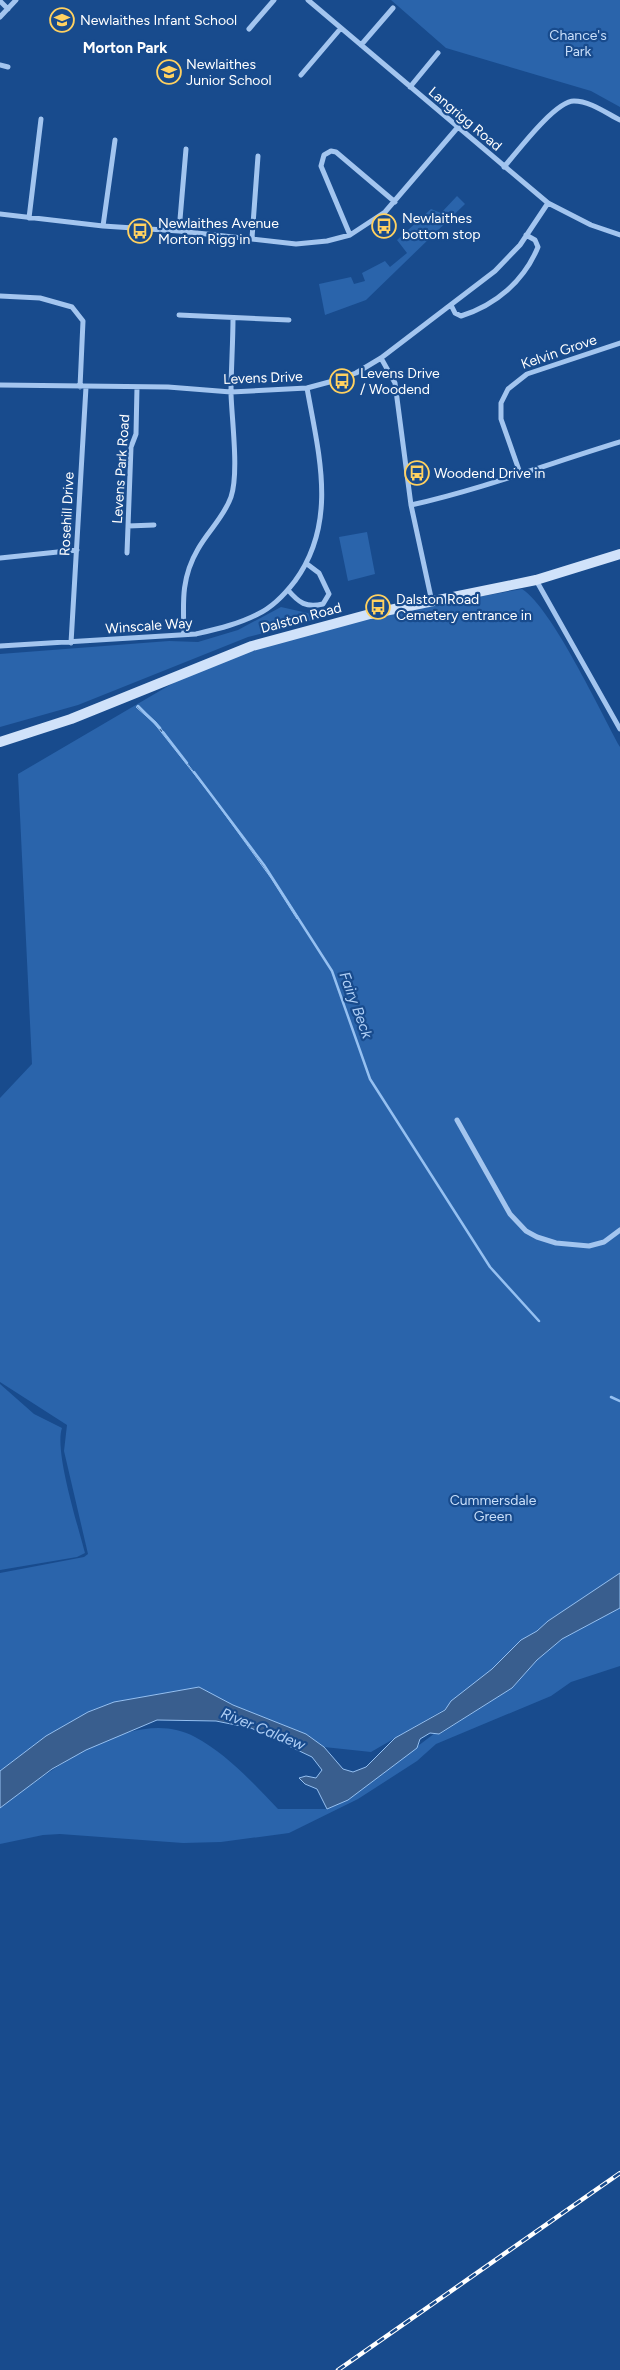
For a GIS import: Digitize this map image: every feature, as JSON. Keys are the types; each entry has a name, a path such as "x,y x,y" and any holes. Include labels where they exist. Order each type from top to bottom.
{"main road":[{"name":"Dalston Road","path":"0,742 71,719 252,646 348,620 536,580 620,554"}],"street":[{"path":"0,0 8,8"},
{"path":"0,16 16,0"},
{"path":"249,29 274,0"},
{"name":"Langrigg Road","path":"308,0 315,2 341,28 548,203 591,225 620,235"},
{"path":"361,45 393,8"},
{"path":"301,75 341,28"},
{"path":"410,87 438,53"},
{"path":"0,64 8,66"},
{"path":"504,167 558,108 573,101 590,105 620,120"},
{"path":"29,218 42,119"},
{"path":"0,214 103,226 179,231 296,244 311,243 350,235 375,220 395,202 458,127"},
{"path":"103,226 115,140"},
{"path":"179,231 186,148"},
{"path":"350,235 321,166 324,155 331,151 336,152 395,202"},
{"path":"252,238 258,156"},
{"name":"Levens Drive","path":"0,385 168,387 231,392 307,388 356,373 381,358 494,272 526,235 548,203"},
{"path":"451,305 455,313 461,316 498,299 512,288 538,247 535,240 526,235"},
{"name":"Rosehill Drive","path":"0,296 40,298 72,307 83,321 83,387 77,550 71,643"},
{"path":"179,315 289,320"},
{"path":"184,634 183,590 188,569 198,548 220,520 231,496 234,470 231,392 233,318"},
{"name":"Kelvin Grove","path":"520,473 502,419 502,402 508,389 527,374 620,343"},
{"path":"381,358 395,384 412,505 432,602"},
{"name":"Levens Park Road","path":"127,553 131,447 136,434 137,387"},
{"name":"Winscale Way","path":"0,646 196,634 224,627 259,614 288,590 306,564 319,526 322,496 321,467 307,388"},
{"path":"412,505 463,493 620,442"},
{"path":"128,526 154,525"},
{"path":"0,558 77,550"},
{"path":"288,590 304,606 312,607 323,604 329,594 319,573 306,564"},
{"path":"536,580 620,729"},
{"path":"457,1120 510,1214 526,1231 556,1243 589,1246 604,1242 620,1230"}],"green space":[{"name":"Chance's Park","path":"391,0 620,0 620,107 591,91 446,48"},
{"path":"457,196 465,204 366,300 325,315 319,284 351,277 354,284 365,281 362,273 385,261 390,267 407,253 397,240 431,209 441,213"},
{"path":"367,532 375,574 348,581 339,537"},
{"name":"Cummersdale Green","path":"522,589 534,600 561,638 620,747 620,1573 548,1621 537,1631 521,1640 493,1669 445,1709 371,1752 324,1747 306,1734 233,1705 199,1687 120,1701 92,1710 46,1736 0,1771 0,1573 84,1557 88,1554 64,1451 67,1425 0,1382 0,1098 32,1064 18,774 204,665 370,616"},
{"path":"281,607 325,617 248,637 78,705 0,727 0,654 169,641 198,642 238,630"},
{"path":"0,1384 34,1414 62,1428 60,1439 64,1470 85,1553 77,1557 0,1570"},
{"path":"620,1608 620,1666 571,1682 551,1696 436,1744 417,1761 358,1799 289,1833 221,1842 183,1843 60,1834 43,1835 0,1844 0,1808 66,1761 119,1735 145,1729 171,1729 195,1737 207,1744 239,1770 278,1809 327,1809 348,1799 435,1733 440,1734 512,1688 537,1660 562,1639"}],"water":[{"path":"138,706 156,722 214,799 154,723 136,707"},
{"path":"216,802 264,865 298,917 297,919 271,878"},
{"name":"River Caldew","path":"620,1573 620,1608 562,1639 537,1660 512,1688 439,1734 430,1733 420,1739 417,1748 348,1800 327,1809 317,1789 305,1784 299,1778 306,1776 316,1778 322,1770 312,1757 251,1728 216,1721 157,1720 86,1750 52,1769 0,1808 0,1771 46,1736 88,1712 114,1702 199,1687 233,1705 306,1734 324,1747 343,1769 353,1772 366,1767 395,1738 445,1710 451,1701 492,1669 521,1640 537,1631 548,1621"}],"waterway":[{"name":"Fairy Beck","path":"138,706 160,728"},
{"name":"Fairy Beck","path":"163,732 187,763"},
{"name":"Fairy Beck","path":"194,772 264,865 332,971 370,1079 490,1267 539,1321"},
{"name":"Fairy Beck","path":"611,1397 620,1401"}],"railway":[{"path":"338,2370 620,2173"}],"place":[{"name":"Newlaithes Infant School","path":"62,20"},
{"name":"Newlaithes Junior School","path":"169,72"},
{"name":"Newlaithes bottom stop","path":"384,226"},
{"name":"Newlaithes Avenue Morton Rigg in","path":"140,231"},
{"name":"Levens Drive / Woodend","path":"342,381"},
{"name":"Woodend Drive in","path":"417,473"},
{"name":"Dalston Road Cemetery entrance in","path":"378,607"}],"district":[{"name":"Morton Park","path":"125,48"}]}
